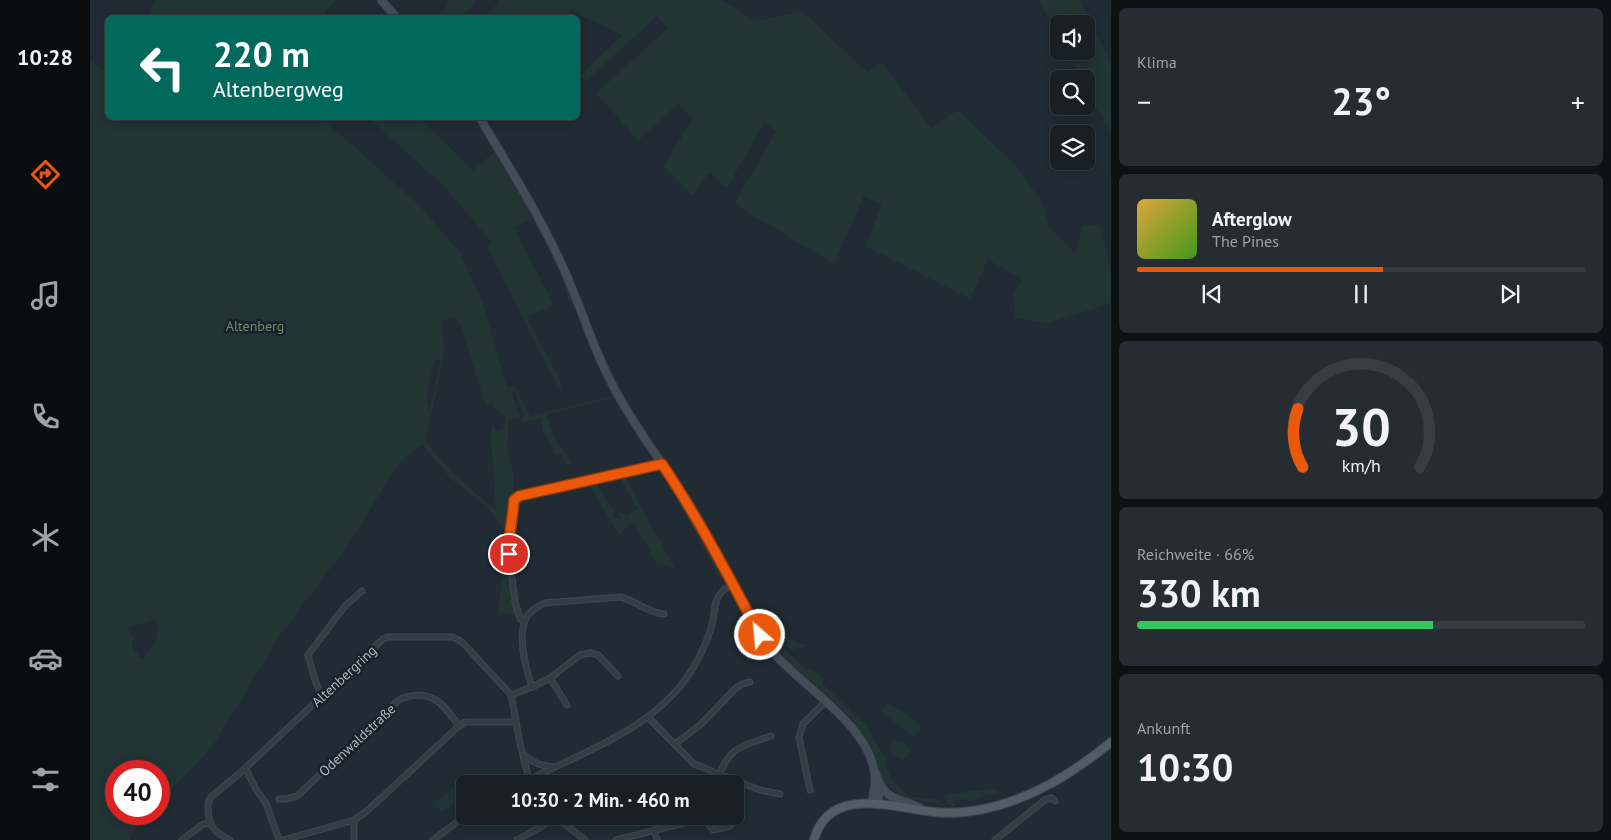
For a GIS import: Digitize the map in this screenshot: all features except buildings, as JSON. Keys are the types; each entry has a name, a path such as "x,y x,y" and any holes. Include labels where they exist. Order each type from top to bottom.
{"main road":[{"path":"814,840 828,817 839,809 851,804 875,803 936,813 961,812 1011,802 1044,788 1080,767 1111,742"}],"street":[{"path":"381,0 394,15"},
{"path":"481,120 550,240 573,290 602,363 618,395 684,496 760,635 770,649 847,722 858,734 865,746 874,778 875,803"},
{"path":"525,621 520,618 515,601 509,554 508,538 512,523 514,500 519,496 662,464"},
{"path":"541,775 624,733 648,717 677,689 694,668 712,625 718,597 721,592 733,584"},
{"path":"322,697 308,655 345,606 362,591"},
{"path":"532,687 525,667 523,636 525,621 534,609 544,603 612,598 631,599 655,613 664,614"},
{"name":"Altenbergring","path":"209,822 208,801 383,639 398,636 452,637 457,639 511,695"},
{"path":"528,775 515,722 511,695 550,678 580,654 590,653 598,655 618,676"},
{"path":"550,678 567,705"},
{"path":"675,744 700,725 736,688 750,682"},
{"name":"Odenwaldstraße","path":"279,798 286,799 297,796 400,699 416,695 433,698 449,712 459,726"},
{"path":"810,790 799,737 803,724 825,702"},
{"path":"648,717 694,764 760,790 780,794"},
{"path":"283,840 354,820 465,722 515,722"},
{"path":"720,774 725,761 731,753 743,746 771,736"},
{"path":"523,754 531,762 555,767"},
{"path":"871,762 875,766 880,785 887,795 925,811"},
{"path":"245,768 257,792 266,803 279,840"},
{"path":"875,803 880,785"},
{"path":"995,840 1046,798 1052,798 1056,802"},
{"path":"616,840 704,818 713,830 730,826"},
{"path":"354,820 354,840"},
{"path":"182,840 209,822 213,830 230,840"},
{"path":"433,840 456,823"},
{"path":"517,840 543,825"},
{"path":"567,825 585,840"},
{"path":"657,825 657,840"}],"green space":[{"path":"156,0 337,0 324,13 326,15 150,15 152,5"},
{"path":"450,0 476,0 473,7 463,15 440,15"},
{"path":"499,0 720,0 756,21 802,11 867,72 882,62 931,128 958,110 1014,164 1043,203 1049,227 1075,253 1082,226 1099,224 1111,269 1111,303 1046,324 1015,318 1013,294 1023,279 988,260 970,299 865,246 882,204 864,196 834,264 734,204 776,131 764,123 727,188 709,173 693,196 663,166 693,119 678,104 638,141 596,93 668,28 657,16 585,82 580,76 622,35 570,11 567,15 488,15"},
{"path":"1038,0 1080,0 1087,15 1050,15 1050,21"},
{"path":"1095,30 1111,63 1111,134 1095,105 1095,70 1076,70 1072,60 1095,60"},
{"name":"Altenberg","path":"90,61 105,70 105,120 324,120 419,205 460,252 483,303 506,384 509,388 514,385 530,416 612,396 588,345 575,308 568,300 563,281 532,219 514,227 554,305 527,317 560,380 562,389 557,385 548,369 494,262 487,246 491,242 443,185 370,120 422,120 473,170 494,152 476,120 481,120 550,240 602,363 733,584 717,576 664,475 657,469 623,473 675,568 657,564 634,523 619,534 587,483 529,496 518,502 514,515 517,570 511,570 519,615 498,612 503,569 510,564 508,538 487,506 451,479 422,444 399,464 345,549 281,634 214,744 212,744 213,746 170,791 170,760 105,760 105,825 137,825 129,840 90,840","holes":["454,317 461,326 486,407 493,404 493,408 506,416 503,429 496,431 492,424 491,442 496,510 450,470 426,440 443,360 442,321","434,360 441,360 429,412 427,395","515,391 525,416 522,422 541,418 543,431 554,454 562,454 566,466 572,465 555,438 546,414 613,398 657,465 605,476 610,484 620,478 638,509 626,516 624,513 618,514 620,520 613,516 614,511 592,479 514,499 513,469 507,447 509,422 521,418 511,392","155,619 157,624 155,641 142,659 132,647 133,638 127,628"]},
{"path":"780,636 806,646 792,650 784,645 785,649 803,667 814,671 824,678 823,684 867,726 884,756 887,769 893,781 909,796 939,800 942,805 903,797 885,784 870,745 854,721 813,682 792,666 779,650 777,643"},
{"path":"887,704 906,713 922,727 918,733 913,736 885,715 881,710"},
{"path":"894,741 904,743 912,752 902,760 893,755 890,749"},
{"path":"456,787 456,803 441,813 434,802"},
{"path":"994,788 1000,792 968,801 967,799 953,801 956,813 942,795"}],"route":[{"path":"509,554 508,538 512,523 514,500 519,496 662,464 684,496 760,635"}]}
